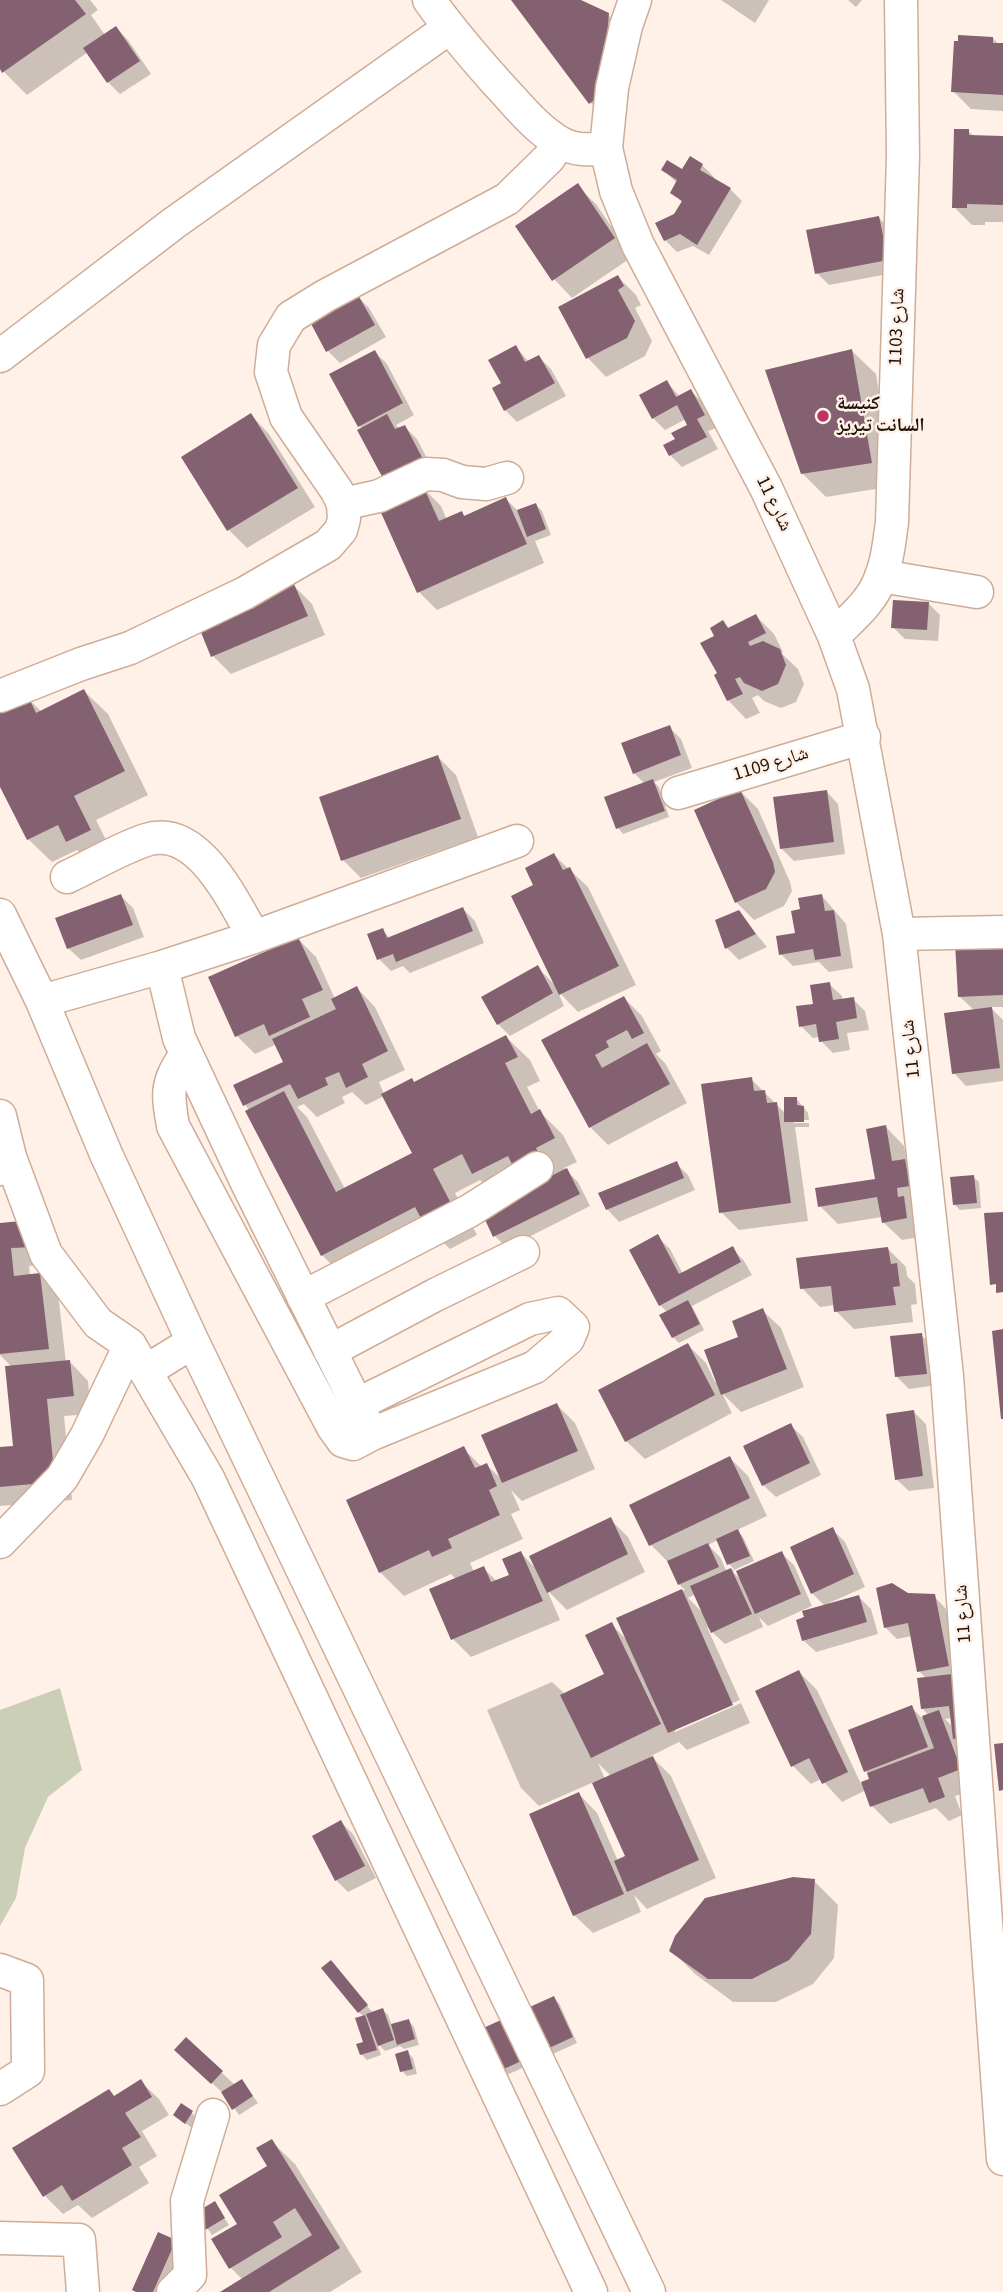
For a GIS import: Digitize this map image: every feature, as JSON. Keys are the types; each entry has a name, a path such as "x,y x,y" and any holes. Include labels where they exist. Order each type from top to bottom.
{"street":[{"path":"429,0 449,29 517,105 559,142 583,150 606,148"},
{"name":"شارع 11","path":"635,0 626,26 612,88 606,148 616,191 638,246 766,488 834,636 853,689 899,934 991,1810 1003,2159"},
{"name":"شارع 1103","path":"834,636 877,588 886,563 892,522 903,156 901,0"},
{"path":"0,356 174,223 449,29"},
{"path":"0,696 130,648 245,593 328,545 341,530 344,519 343,504 337,491 286,417 271,372 274,345 291,317 508,199 542,165 559,142"},
{"path":"343,504 379,496 426,474 486,484 507,478"},
{"path":"881,576 977,592"},
{"name":"شارع 1109","path":"678,793 863,737"},
{"path":"67,877 148,839 175,839 211,865 254,937"},
{"path":"42,1001 162,967 254,937 517,841"},
{"path":"0,915 42,1001 106,1154 193,1342 649,2292"},
{"path":"899,934 1003,932"},
{"path":"162,967 179,1038 186,1054 372,1434"},
{"path":"186,1054 172,1075 168,1096 173,1126 332,1427 343,1441 353,1444 535,1367 568,1339 573,1327 558,1313 530,1319 356,1405"},
{"path":"0,1116 5,1163 46,1254 98,1323 138,1358 208,1478 591,2292"},
{"path":"303,1297 469,1211 537,1168"},
{"path":"229,1232 262,1213"},
{"path":"330,1351 523,1252"},
{"path":"0,1542 62,1478 138,1358 193,1342"},
{"path":"0,1970 27,1980 28,2058 28,2071 0,2088"},
{"path":"173,2292 190,2274 187,2201 213,2115"},
{"path":"0,2238 79,2240 83,2292"}],"green space":[{"path":"60,1688 82,1770 48,1797 25,1848 16,1898 0,1926 0,1710"}],"building":[{"path":"0,0 75,0 86,14 2,73"},
{"path":"511,0 581,0 609,13 603,82 595,81 604,93 589,104"},
{"path":"116,26 140,61 107,83 83,48"},
{"path":"958,35 993,37 993,43 1003,43 1003,95 951,92 954,41 958,41"},
{"path":"954,129 969,129 969,135 1003,136 1003,205 967,204 967,208 952,208"},
{"path":"690,156 703,164 700,170 731,188 697,245 680,234 664,241 655,223 674,214 682,201 670,193 677,180 661,170 667,160 682,169"},
{"path":"578,183 615,238 552,281 515,226"},
{"path":"879,216 888,260 815,274 806,230"},
{"path":"618,275 624,286 618,290 635,321 627,338 586,359 558,307"},
{"path":"357,293 375,325 326,352 309,320"},
{"path":"516,345 525,362 539,355 555,383 504,411 492,388 501,383 488,360"},
{"name":"كنيسة السانت تيريز","path":"852,349 872,463 801,474 765,370"},
{"path":"375,350 403,403 358,427 329,374"},
{"path":"667,380 676,397 691,389 705,415 697,419 707,437 669,456 663,445 675,439 671,433 687,425 677,405 652,419 639,395"},
{"path":"251,413 298,488 227,531 181,457"},
{"path":"387,414 395,429 405,425 425,463 386,484 357,430"},
{"path":"423,486 439,521 462,511 464,516 506,497 527,544 417,593 378,506"},
{"path":"536,503 546,529 527,537 517,510"},
{"path":"294,584 308,616 211,657 198,625"},
{"path":"893,600 929,602 927,630 891,628"},
{"path":"756,614 766,633 748,642 750,646 763,641 780,649 786,665 778,684 762,691 744,683 740,677 735,679 743,694 727,701 714,675 717,673 700,643 714,636 710,628 723,620 728,628"},
{"path":"84,689 125,771 74,796 91,830 66,842 58,825 27,840 0,787 0,709 28,696 36,713"},
{"path":"670,725 681,755 633,774 621,743"},
{"path":"438,755 461,819 341,861 319,797"},
{"path":"653,779 665,811 616,829 604,797"},
{"path":"740,789 775,872 766,889 735,903 694,810"},
{"path":"827,790 834,842 780,849 773,797"},
{"path":"554,853 563,870 570,867 619,966 559,995 511,896 533,885 525,868"},
{"path":"121,894 133,925 67,949 55,918"},
{"path":"822,894 825,911 834,910 841,956 815,960 813,949 779,955 776,936 795,933 791,911 800,909 798,898"},
{"path":"463,907 473,931 396,962 393,954 377,960 367,934 383,928 387,938"},
{"path":"739,910 756,934 725,949 715,920"},
{"path":"298,937 323,990 302,999 310,1017 269,1036 264,1024 235,1037 208,977"},
{"path":"1003,940 1003,995 958,997 955,942"},
{"path":"538,965 553,993 497,1025 481,997"},
{"path":"830,982 833,1000 854,997 857,1018 836,1022 839,1039 819,1042 816,1024 799,1027 796,1006 813,1004 810,985"},
{"path":"357,986 388,1051 362,1064 368,1077 346,1088 339,1072 325,1078 328,1085 298,1099 290,1084 243,1106 233,1085 283,1062 272,1039 336,1009 331,999"},
{"path":"624,996 644,1033 632,1039 627,1030 606,1041 609,1047 595,1055 602,1068 647,1043 670,1084 589,1128 541,1040"},
{"path":"992,1007 1000,1068 952,1074 944,1013"},
{"path":"506,1035 518,1057 505,1063 531,1114 540,1109 555,1138 536,1148 541,1157 515,1170 508,1156 472,1174 462,1154 433,1169 455,1211 425,1226 415,1207 321,1256 245,1111 284,1091 336,1192 412,1153 381,1094 412,1078 414,1082"},
{"path":"752,1077 754,1091 765,1090 767,1103 777,1102 791,1203 719,1213 701,1084"},
{"path":"784,1097 797,1097 797,1105 804,1106 804,1122 784,1122"},
{"path":"886,1125 892,1161 905,1159 910,1186 897,1188 898,1197 904,1196 907,1218 882,1223 877,1197 818,1207 815,1188 875,1179 866,1129"},
{"path":"677,1161 684,1178 606,1210 598,1193"},
{"path":"567,1168 580,1194 493,1237 481,1211"},
{"path":"974,1175 977,1203 953,1205 950,1177"},
{"path":"1003,1212 1003,1292 996,1293 996,1284 990,1285 984,1213"},
{"path":"31,1220 34,1247 11,1248 14,1276 40,1273 49,1349 0,1354 0,1223"},
{"path":"658,1234 679,1274 733,1246 741,1262 659,1306 629,1250"},
{"path":"888,1247 891,1264 897,1263 900,1286 893,1287 896,1305 834,1312 831,1286 800,1289 796,1258"},
{"path":"688,1300 700,1324 672,1338 659,1315"},
{"path":"763,1308 787,1369 721,1395 704,1350 738,1337 732,1321"},
{"path":"1003,1329 1003,1419 1001,1419 992,1331"},
{"path":"922,1333 927,1374 895,1377 890,1336"},
{"path":"688,1343 715,1395 625,1442 598,1390"},
{"path":"70,1360 74,1396 47,1399 55,1482 0,1487 0,1447 13,1446 5,1366"},
{"path":"557,1403 578,1451 502,1483 481,1435"},
{"path":"914,1410 923,1476 895,1480 886,1414"},
{"path":"791,1423 810,1463 762,1486 743,1446"},
{"path":"464,1446 475,1468 487,1463 497,1486 489,1490 500,1515 448,1539 452,1548 432,1557 429,1550 379,1573 346,1500"},
{"path":"730,1456 750,1498 649,1546 629,1505"},
{"path":"611,1517 628,1554 547,1593 529,1556"},
{"path":"833,1527 854,1574 811,1594 790,1547"},
{"path":"738,1529 750,1556 727,1565 716,1539"},
{"path":"708,1543 719,1567 678,1585 667,1561"},
{"path":"521,1551 543,1601 451,1640 429,1589 484,1566 491,1582 509,1575 502,1559"},
{"path":"782,1551 801,1594 755,1614 736,1571"},
{"path":"731,1568 752,1614 711,1633 690,1586"},
{"path":"892,1583 908,1593 935,1594 949,1666 917,1672 908,1623 884,1628 876,1588"},
{"path":"682,1589 733,1705 668,1733 616,1618"},
{"path":"859,1595 867,1622 802,1641 796,1620 804,1617 802,1611"},
{"path":"612,1622 661,1724 591,1758 560,1695 604,1674 585,1635"},
{"path":"799,1670 848,1772 822,1784 809,1758 791,1767 755,1691"},
{"path":"952,1674 961,1738 953,1739 949,1706 921,1709 917,1678"},
{"path":"912,1705 928,1747 864,1772 848,1730"},
{"path":"939,1710 961,1769 938,1778 945,1797 929,1803 923,1788 870,1807 861,1782 869,1779 867,1773 934,1748 922,1716"},
{"path":"1003,1743 1003,1790 999,1791 994,1744"},
{"path":"653,1756 699,1860 627,1892 614,1861 625,1856 592,1783"},
{"path":"579,1792 624,1894 573,1916 529,1814"},
{"path":"341,1820 365,1866 335,1881 312,1836"},
{"path":"793,1877 815,1879 811,1934 789,1960 752,1979 708,1979 669,1951 675,1936 705,1898"},
{"path":"331,1960 368,2005 358,2013 321,1968"},
{"path":"554,1996 573,2037 478,2081 459,2039"},
{"path":"383,2008 394,2040 378,2046 366,2014"},
{"path":"365,2015 377,2050 360,2055 356,2044 363,2042 355,2018"},
{"path":"409,2019 415,2039 397,2045 391,2024"},
{"path":"186,2037 223,2071 211,2084 174,2050"},
{"path":"408,2050 413,2069 400,2072 395,2054"},
{"path":"141,2079 152,2097 125,2113 141,2137 122,2148 132,2165 72,2201 62,2185 43,2197 12,2148 109,2089 114,2096"},
{"path":"242,2079 253,2096 232,2110 221,2092"},
{"path":"181,2103 193,2111 185,2124 173,2115"},
{"path":"272,2139 340,2248 269,2292 220,2292 312,2235 295,2208 273,2222 282,2237 229,2269 211,2239 237,2224 219,2195 267,2166 256,2148"},
{"path":"215,2201 225,2218 205,2230 195,2213"},
{"path":"158,2232 176,2240 153,2292 136,2292 132,2290"}],"place":[{"name":"كنيسة السانت تيريز","path":"823,416"}]}
